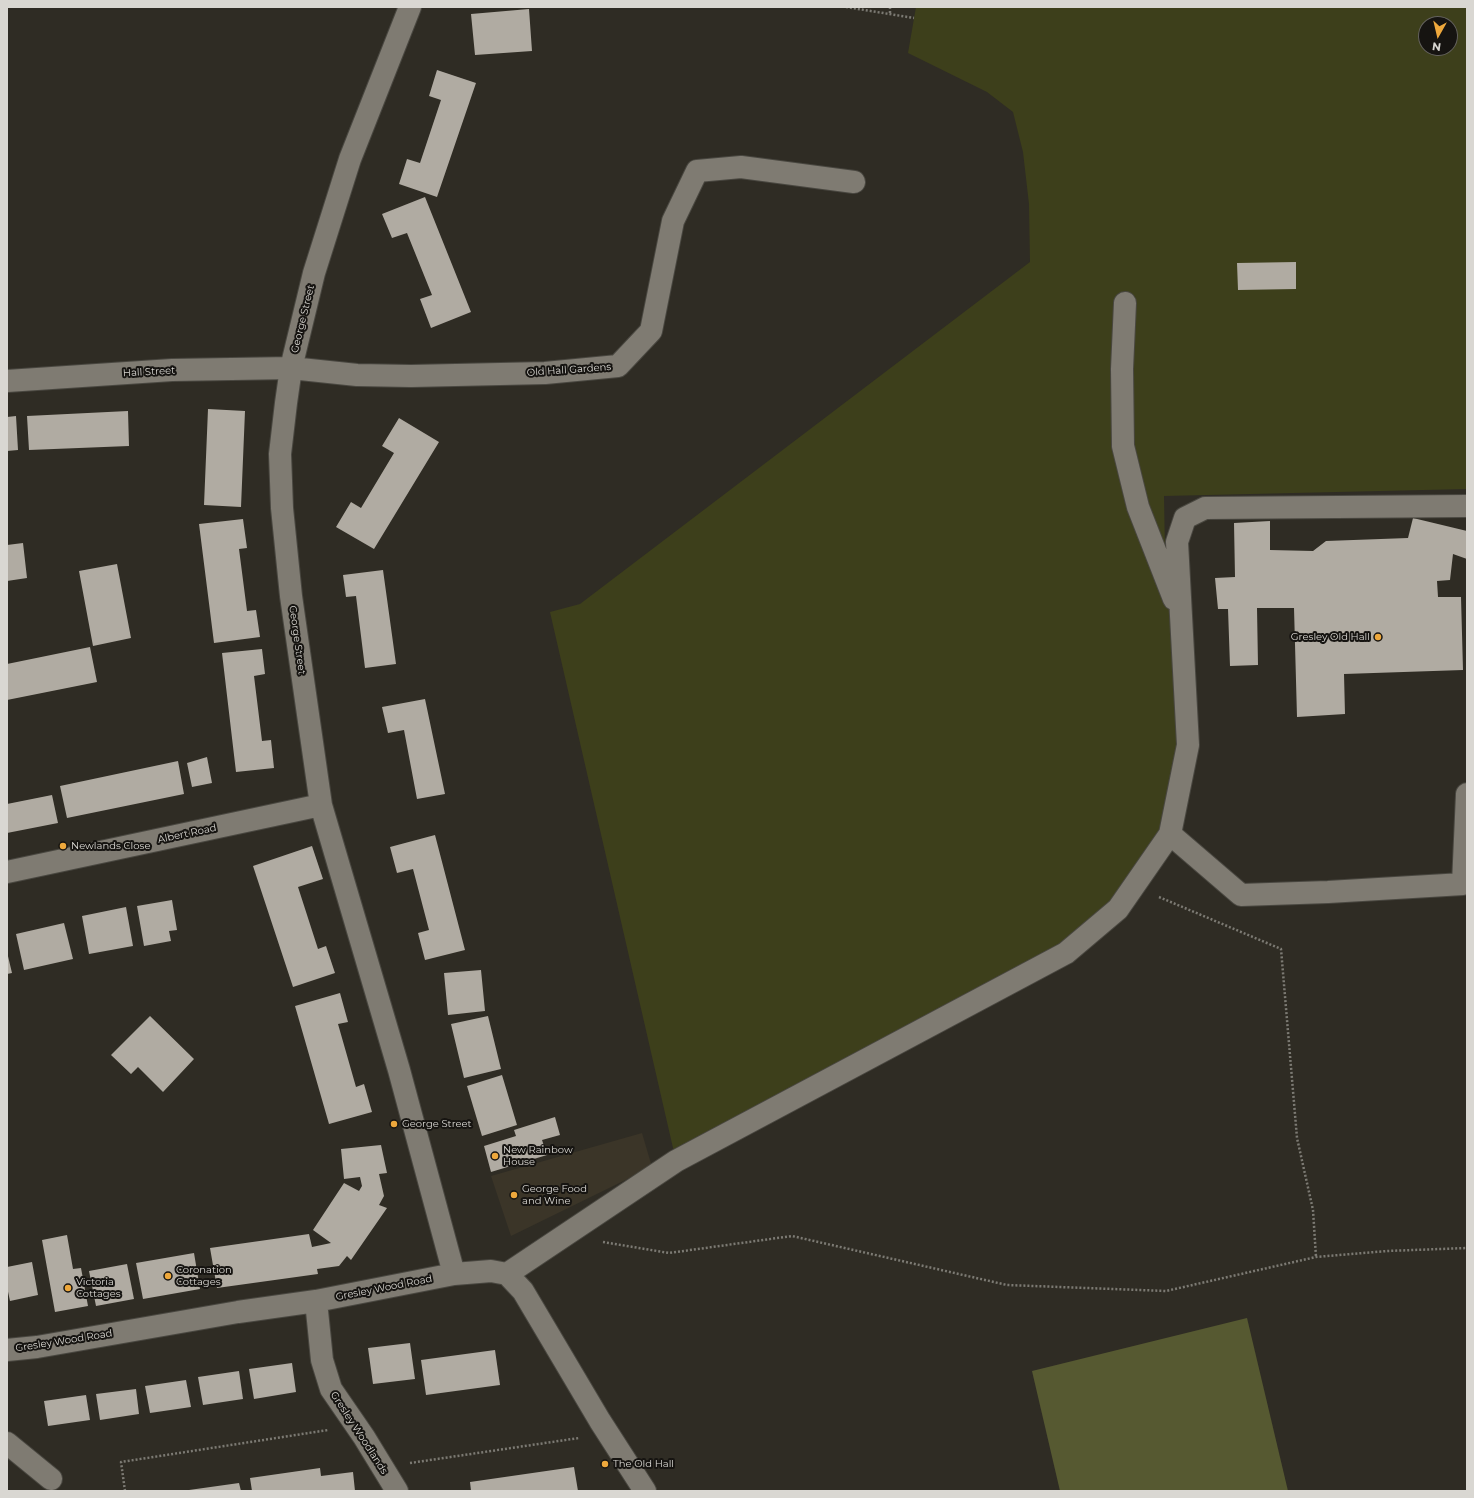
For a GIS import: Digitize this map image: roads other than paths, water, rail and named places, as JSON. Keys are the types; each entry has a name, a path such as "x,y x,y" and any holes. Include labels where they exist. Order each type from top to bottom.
{"street":[{"name":"George Street","path":"410,7 374,95 335,202 314,273 291,368 280,454 282,508 291,596 321,805 399,1070 454,1274"},
{"name":"Old Hall Gardens","path":"291,368 357,375 412,376 545,373 618,366 651,331 673,221 697,171 741,167 854,182"},
{"path":"1125,303 1122,369 1123,446 1138,507 1181,616"},
{"name":"Hall Street","path":"7,381 172,370 291,368"},
{"path":"645,1491 608,1434 523,1291 507,1274 676,1161 1066,953 1118,909 1170,834 1188,746 1177,542 1185,518 1205,508 1467,506"},
{"path":"1170,834 1240,895 1328,892 1462,884 1467,794"},
{"name":"Albert Road","path":"7,872 321,805"},
{"name":"Gresley Wood Road","path":"7,1350 37,1347 238,1312 316,1301 454,1274 491,1271 507,1274"},
{"name":"Gresley Woodlands","path":"316,1301 322,1360 331,1389 397,1491"},
{"path":"7,1443 51,1479"}],"place":[{"name":"Gresley Old Hall","path":"1378,637"},
{"name":"Newlands Close","path":"63,846"},
{"name":"George Street","path":"394,1124"},
{"name":"New Rainbow House","path":"495,1156"},
{"name":"George Food and Wine","path":"514,1195"},
{"name":"Coronation Cottages","path":"168,1276"},
{"name":"Victoria Cottages","path":"68,1288"},
{"name":"The Old Hall","path":"605,1464"}]}
